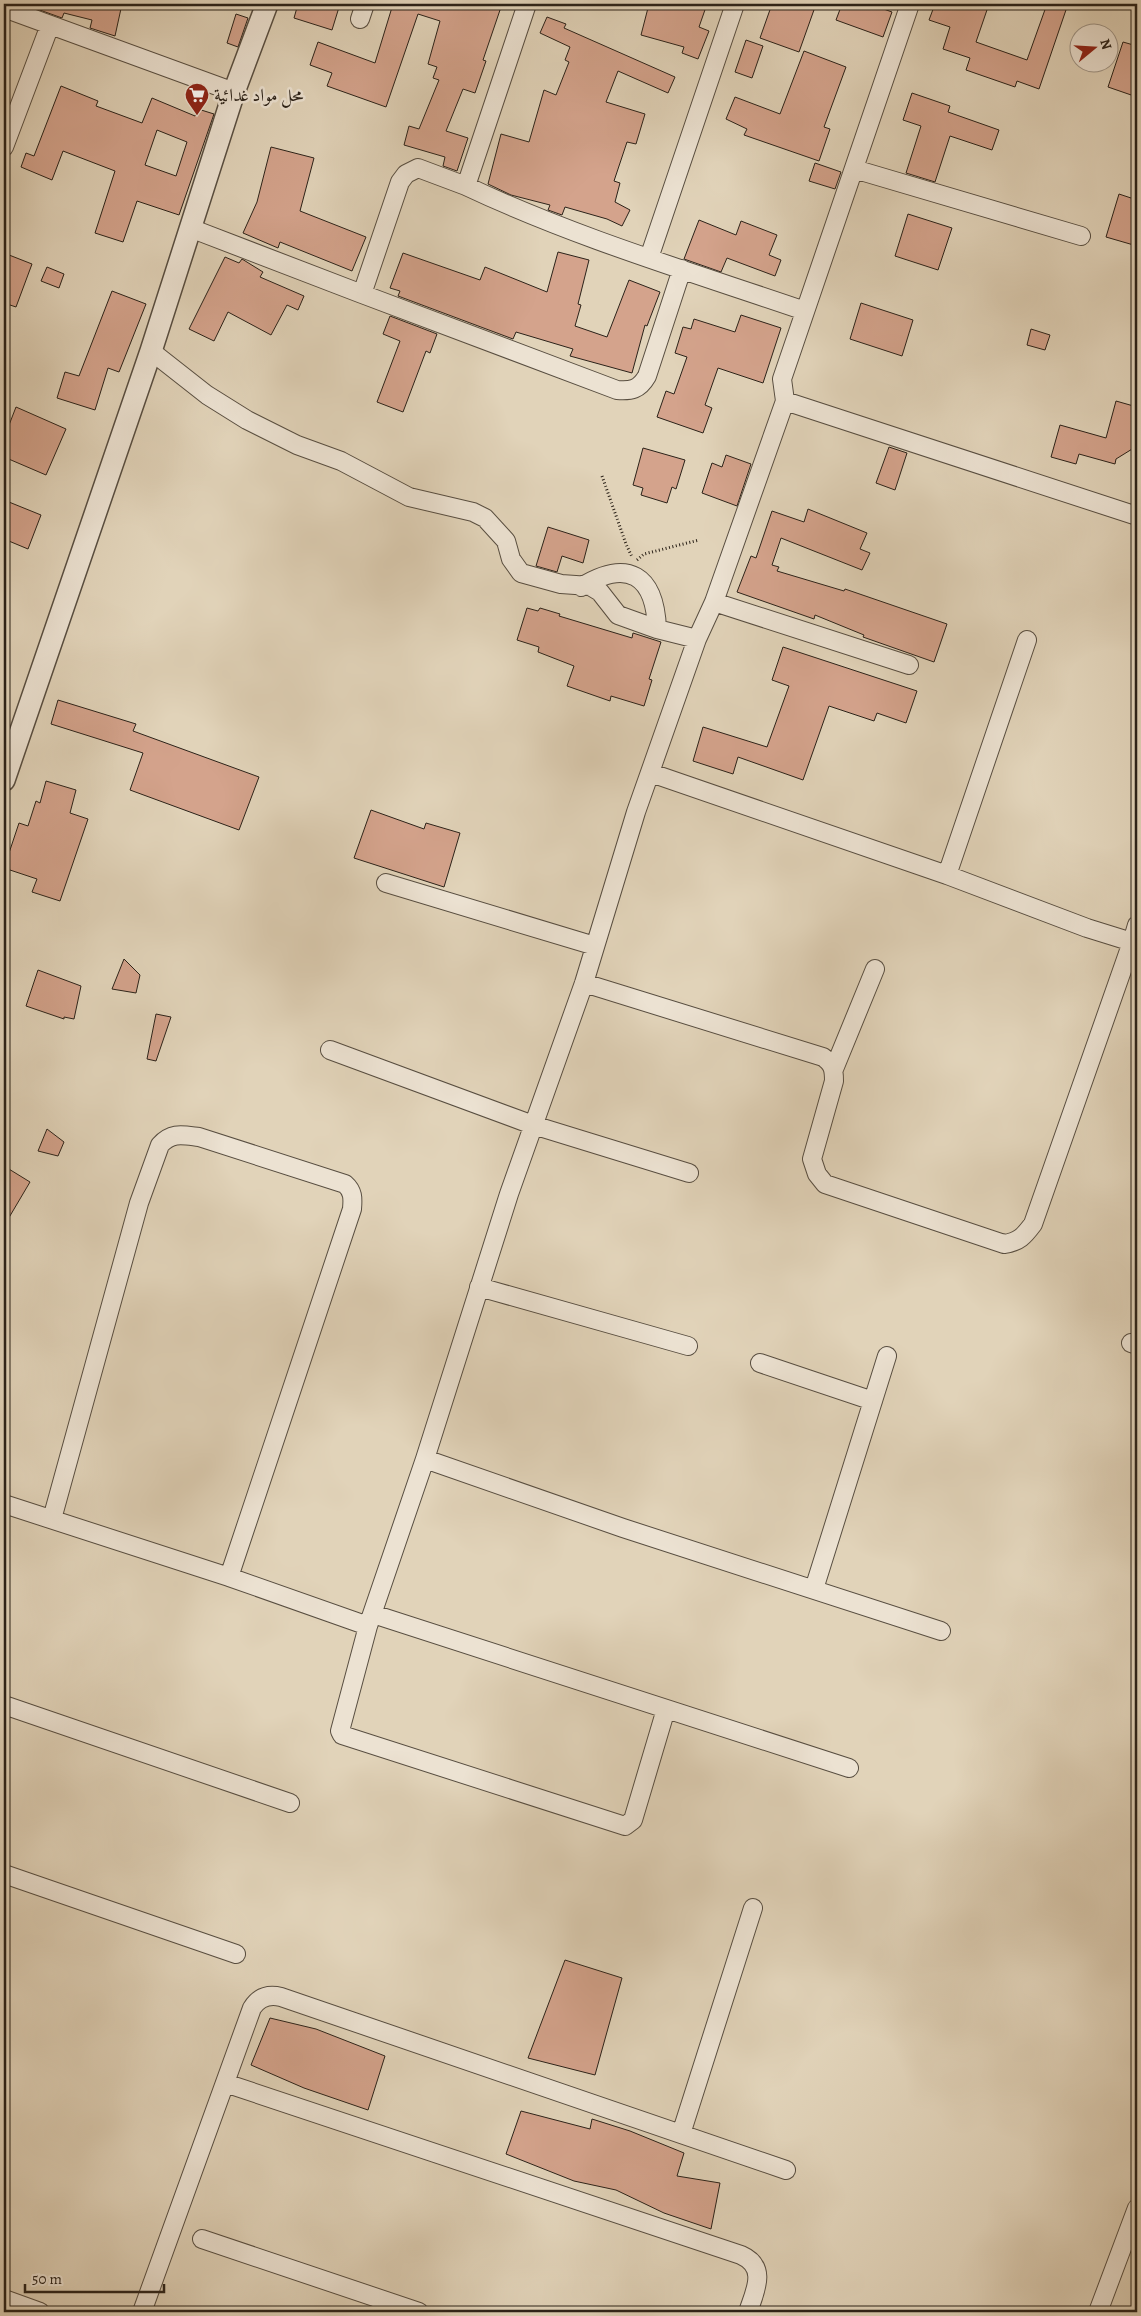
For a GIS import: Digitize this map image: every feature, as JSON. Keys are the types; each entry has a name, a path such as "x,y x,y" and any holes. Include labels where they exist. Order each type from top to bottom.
{"street":[{"path":"4,775 151,351 234,92 267,4"},
{"path":"466,186 527,4"},
{"path":"649,258 735,4"},
{"path":"666,1709 633,1820 625,1826 342,1735 339,1726 370,1620 425,1459 533,1125 584,983 636,812 697,639 714,602 785,401 782,379 910,4"},
{"path":"4,8 234,92"},
{"path":"4,147 50,25"},
{"path":"362,294 400,182 406,174 418,168 519,209 649,258 805,311"},
{"path":"854,169 1081,236"},
{"path":"190,228 617,390 630,391 642,384 682,269"},
{"path":"151,351 207,395 255,424 297,444 340,460 409,497 473,512 485,518 506,541 511,559 521,573 561,584 581,587 590,586 600,592 618,615 657,629 697,639"},
{"path":"785,401 1137,516"},
{"path":"581,587 600,575 635,568 650,590 656,609 657,629"},
{"path":"714,602 909,666"},
{"path":"948,875 1027,640"},
{"path":"651,773 948,875 1087,928 1135,937 1033,1224 1022,1238 1015,1242 1004,1244 825,1184 817,1174 812,1159 834,1081 834,1069 875,969"},
{"path":"386,883 595,946"},
{"path":"584,983 823,1057 831,1062 834,1069"},
{"path":"330,1050 533,1125 689,1173"},
{"path":"52,1519 139,1203 160,1145 166,1138 175,1134 199,1137 345,1184 350,1189 353,1198 352,1209 229,1577"},
{"path":"480,1287 688,1346"},
{"path":"814,1589 887,1356"},
{"path":"760,1363 873,1402"},
{"path":"425,1459 623,1528 941,1631"},
{"path":"4,1504 229,1577 666,1709 849,1768"},
{"path":"4,1705 290,1803"},
{"path":"4,1874 236,1954"},
{"path":"681,2134 752,1908"},
{"path":"142,2312 252,2008 259,2000 276,1996 786,2170"},
{"path":"225,2083 747,2258 756,2268 758,2274 748,2312"},
{"path":"1098,2312 1137,2208"},
{"path":"202,2239 419,2312"},
{"path":"4,2299 40,2312"}],"path":[{"path":"602,476 635,568"},
{"path":"635,568 644,554 699,540"}],"building":[{"path":"23,4 122,4 115,36 90,28 92,20 64,13 62,18"},
{"path":"298,4 340,4 332,30 294,18"},
{"path":"393,4 483,4 500,10 483,60 486,61 475,93 463,89 446,131 468,138 457,171 443,166 445,157 404,145 409,126 419,129 439,80 433,78 437,67 428,64 440,21 418,14 386,107 327,86 332,73 310,65 318,42 375,63"},
{"path":"649,4 707,4 699,27 709,31 698,59 682,53 684,47 641,35"},
{"path":"772,4 806,4 815,7 799,52 760,38"},
{"path":"842,4 870,4 892,12 883,37 836,20"},
{"path":"935,4 989,4 976,42 1027,60 1047,4 1068,4 1039,89 1017,81 1015,87 966,70 970,58 943,49 950,27 929,20"},
{"path":"236,14 248,18 238,47 227,43"},
{"path":"547,17 566,24 564,28 675,77 668,93 618,71 606,102 645,114 636,144 627,142 614,181 620,183 615,202 630,210 622,226 607,219 565,207 562,215 548,210 550,205 511,195 488,184 501,134 529,142 544,90 556,95 569,62 565,60 570,47 540,33"},
{"path":"746,40 763,46 752,78 735,72"},
{"path":"1123,42 1137,46 1137,97 1108,87 1113,72 1118,72 1118,57"},
{"path":"804,51 846,67 824,127 830,129 819,161 744,135 747,129 726,119 735,97 780,114"},
{"path":"61,86 98,101 96,106 142,123 152,98 195,116 198,109 214,114 179,215 137,201 123,242 95,233 115,171 63,151 52,180 21,167 26,153 34,156","holes":["157,130 187,142 176,176 145,165"]},
{"path":"912,93 950,106 948,112 999,130 992,150 950,136 935,182 906,173 921,126 903,120"},
{"path":"271,147 314,158 300,211 366,237 352,271 280,242 278,248 243,233 257,202"},
{"path":"815,163 841,172 835,189 809,181"},
{"path":"1119,194 1137,200 1137,246 1106,237"},
{"path":"908,214 952,228 938,270 895,256"},
{"path":"699,220 736,235 741,221 777,235 769,255 781,260 775,276 727,258 721,272 684,259"},
{"path":"558,252 589,260 578,304 581,305 575,326 607,337 629,280 660,292 647,326 645,325 632,373 570,356 573,349 516,332 513,339 398,296 400,291 390,288 403,253 480,280 485,267 547,292"},
{"path":"4,253 32,264 16,307 4,303"},
{"path":"225,257 239,263 242,259 263,272 260,277 304,296 298,310 287,305 271,335 228,312 214,341 189,329"},
{"path":"47,267 64,274 59,288 41,281"},
{"path":"112,291 146,304 119,372 108,368 95,410 57,398 65,372 79,376"},
{"path":"861,303 913,320 902,356 850,339"},
{"path":"741,315 781,328 763,383 718,368 705,405 712,408 703,433 657,417 666,391 674,394 687,357 675,353 683,327 691,329 694,319 735,332"},
{"path":"390,316 437,334 430,353 426,351 403,412 377,402 400,341 383,334"},
{"path":"1031,329 1050,335 1045,350 1027,345"},
{"path":"1116,401 1137,407 1137,446 1116,459 1115,464 1079,454 1076,464 1051,457 1060,425 1106,438"},
{"path":"16,407 66,429 46,475 4,457 4,438"},
{"path":"889,447 907,453 895,490 876,483"},
{"path":"643,448 685,460 676,489 672,487 667,503 641,495 643,488 633,485"},
{"path":"726,455 751,464 737,506 702,493 712,463 722,467"},
{"path":"4,500 41,515 28,549 4,539"},
{"path":"808,509 867,533 860,549 870,553 862,570 781,538 772,565 779,567 777,571 844,591 845,589 947,624 934,662 863,637 864,635 815,615 814,619 737,592 751,556 756,558 772,511 804,522"},
{"path":"548,527 589,540 583,563 562,556 557,572 536,566"},
{"path":"527,608 538,611 540,608 560,614 559,616 632,638 633,633 661,642 649,679 652,680 644,706 611,696 610,701 567,686 574,666 538,652 539,647 517,640"},
{"path":"783,647 917,691 906,723 877,713 874,721 829,706 803,780 738,757 733,774 693,761 703,727 767,747 789,686 772,680"},
{"path":"58,700 136,724 133,731 259,777 239,830 130,790 143,753 51,724"},
{"path":"46,781 76,790 70,813 88,819 60,901 32,892 37,879 4,868 19,823 28,826 36,801 40,803"},
{"path":"371,810 424,829 426,823 460,833 444,887 354,858"},
{"path":"124,959 140,975 136,993 112,989"},
{"path":"38,970 81,986 74,1019 64,1017 64,1019 26,1006"},
{"path":"156,1014 171,1017 156,1061 147,1059"},
{"path":"47,1129 64,1142 58,1156 38,1151"},
{"path":"4,1166 30,1182 4,1226"},
{"path":"565,1960 622,1978 595,2075 528,2058"},
{"path":"270,2018 316,2029 385,2056 368,2110 304,2088 251,2065"},
{"path":"521,2111 590,2129 592,2119 630,2131 684,2153 677,2176 720,2183 711,2229 664,2213 616,2190 574,2181 506,2154"}],"place":[{"name":"محل مواد غدائية","path":"197,116"}]}
